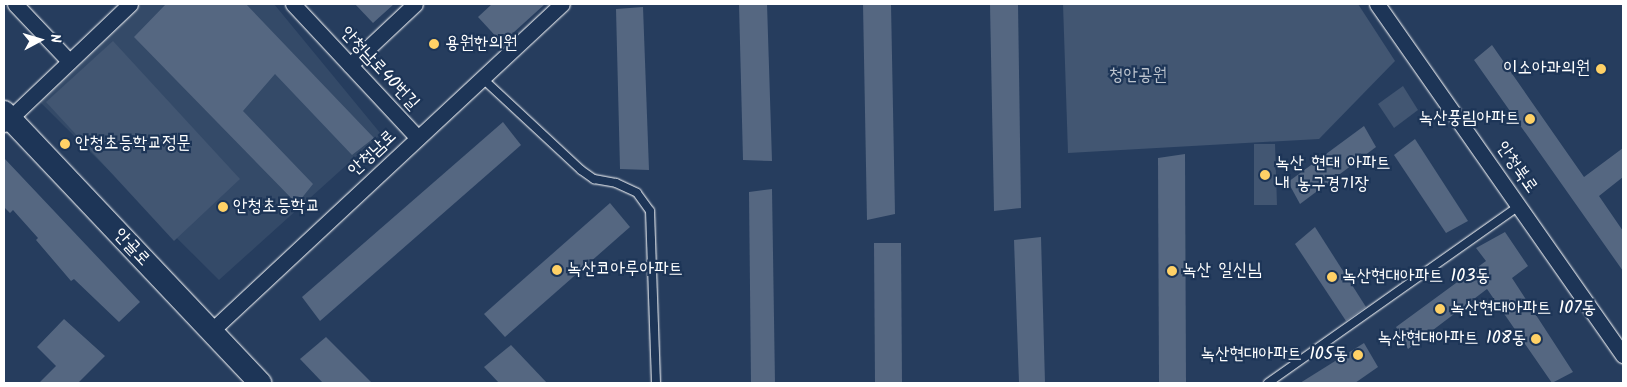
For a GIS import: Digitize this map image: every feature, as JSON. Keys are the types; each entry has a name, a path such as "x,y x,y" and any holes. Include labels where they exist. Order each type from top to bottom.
{"main road":[{"name":"안골로","path":"6,118 260,383"}],"street":[{"path":"15,4 69,61"},
{"path":"6,118 130,4"},
{"name":"안청남로40번길","path":"293,4 418,138"},
{"path":"350,65 414,4"},
{"name":"안청남로","path":"210,332 562,4"},
{"name":"안청북로","path":"1377,4 1623,354"}],"lane":[{"path":"482,78 581,170 594,179 616,183 637,193 650,211 656,383"},
{"path":"1268,383 1519,206"}],"shaded area":[{"name":"안청초등학교","path":"137,4 274,4 381,134 219,280 37,99"}],"green space":[{"name":"청안공원","path":"1063,4 1358,4 1395,61 1319,139 1068,153"},
{"path":"113,41 240,179 174,241 46,102"},
{"path":"1403,86 1418,110 1394,128 1378,104"},
{"name":"녹산 현대 아파트 내 농구경기장","path":"1254,144 1275,144 1277,205 1254,205"}],"building":[{"name":"안청초등학교","path":"166,4 246,4 374,138 352,155 275,74 243,111 313,184 297,204 134,37"},
{"path":"355,4 394,4 373,23"},
{"path":"492,4 545,4 502,43 478,17"},
{"path":"739,4 767,4 772,161 743,160"},
{"path":"863,4 891,4 895,214 867,220"},
{"path":"990,4 1018,4 1021,208 994,211"},
{"path":"643,7 649,170 620,169 616,9"},
{"path":"1492,45 1584,177 1623,148 1623,177 1599,196 1623,231 1623,271 1474,60"},
{"path":"503,122 521,145 320,321 302,297"},
{"path":"1364,126 1376,147 1300,204 1288,182"},
{"path":"1415,139 1468,221 1446,233 1394,155"},
{"name":"녹산 일신님","path":"1185,154 1186,383 1159,383 1158,158"},
{"path":"4,158 140,302 119,322 74,279 71,281 36,240 38,238 13,210 10,213 4,207"},
{"path":"772,189 775,383 751,383 749,192"},
{"name":"녹산코아루아파트","path":"610,203 630,227 505,337 484,314"},
{"name":"녹산현대아파트 103동","path":"1315,227 1366,307 1346,321 1295,244"},
{"path":"1505,232 1528,266 1512,278 1573,372 1552,383 1487,289 1408,349 1396,327 1486,261 1476,248"},
{"path":"1041,237 1045,383 1019,383 1014,240"},
{"path":"874,243 901,243 902,383 875,383"},
{"path":"64,319 105,356 78,383 39,383 56,366 37,347"},
{"path":"326,337 372,383 323,383 300,359"},
{"name":"녹산현대아파트 105동","path":"1364,343 1378,367 1355,383 1300,383"},
{"path":"511,345 547,383 499,383 484,367"}],"place":[{"name":"용원한의원","path":"434,44"},
{"name":"이소아과의원","path":"1601,69"},
{"name":"녹산풍림아파트","path":"1530,119"},
{"name":"안청초등학교정문","path":"65,144"},
{"name":"녹산 현대 아파트 내 농구경기장","path":"1265,175"},
{"name":"안청초등학교","path":"223,207"},
{"name":"녹산코아루아파트","path":"557,270"},
{"name":"녹산 일신님","path":"1172,271"},
{"name":"녹산현대아파트 103동","path":"1332,277"},
{"name":"녹산현대아파트 107동","path":"1440,309"},
{"name":"녹산현대아파트 108동","path":"1536,339"},
{"name":"녹산현대아파트 105동","path":"1358,355"}]}
